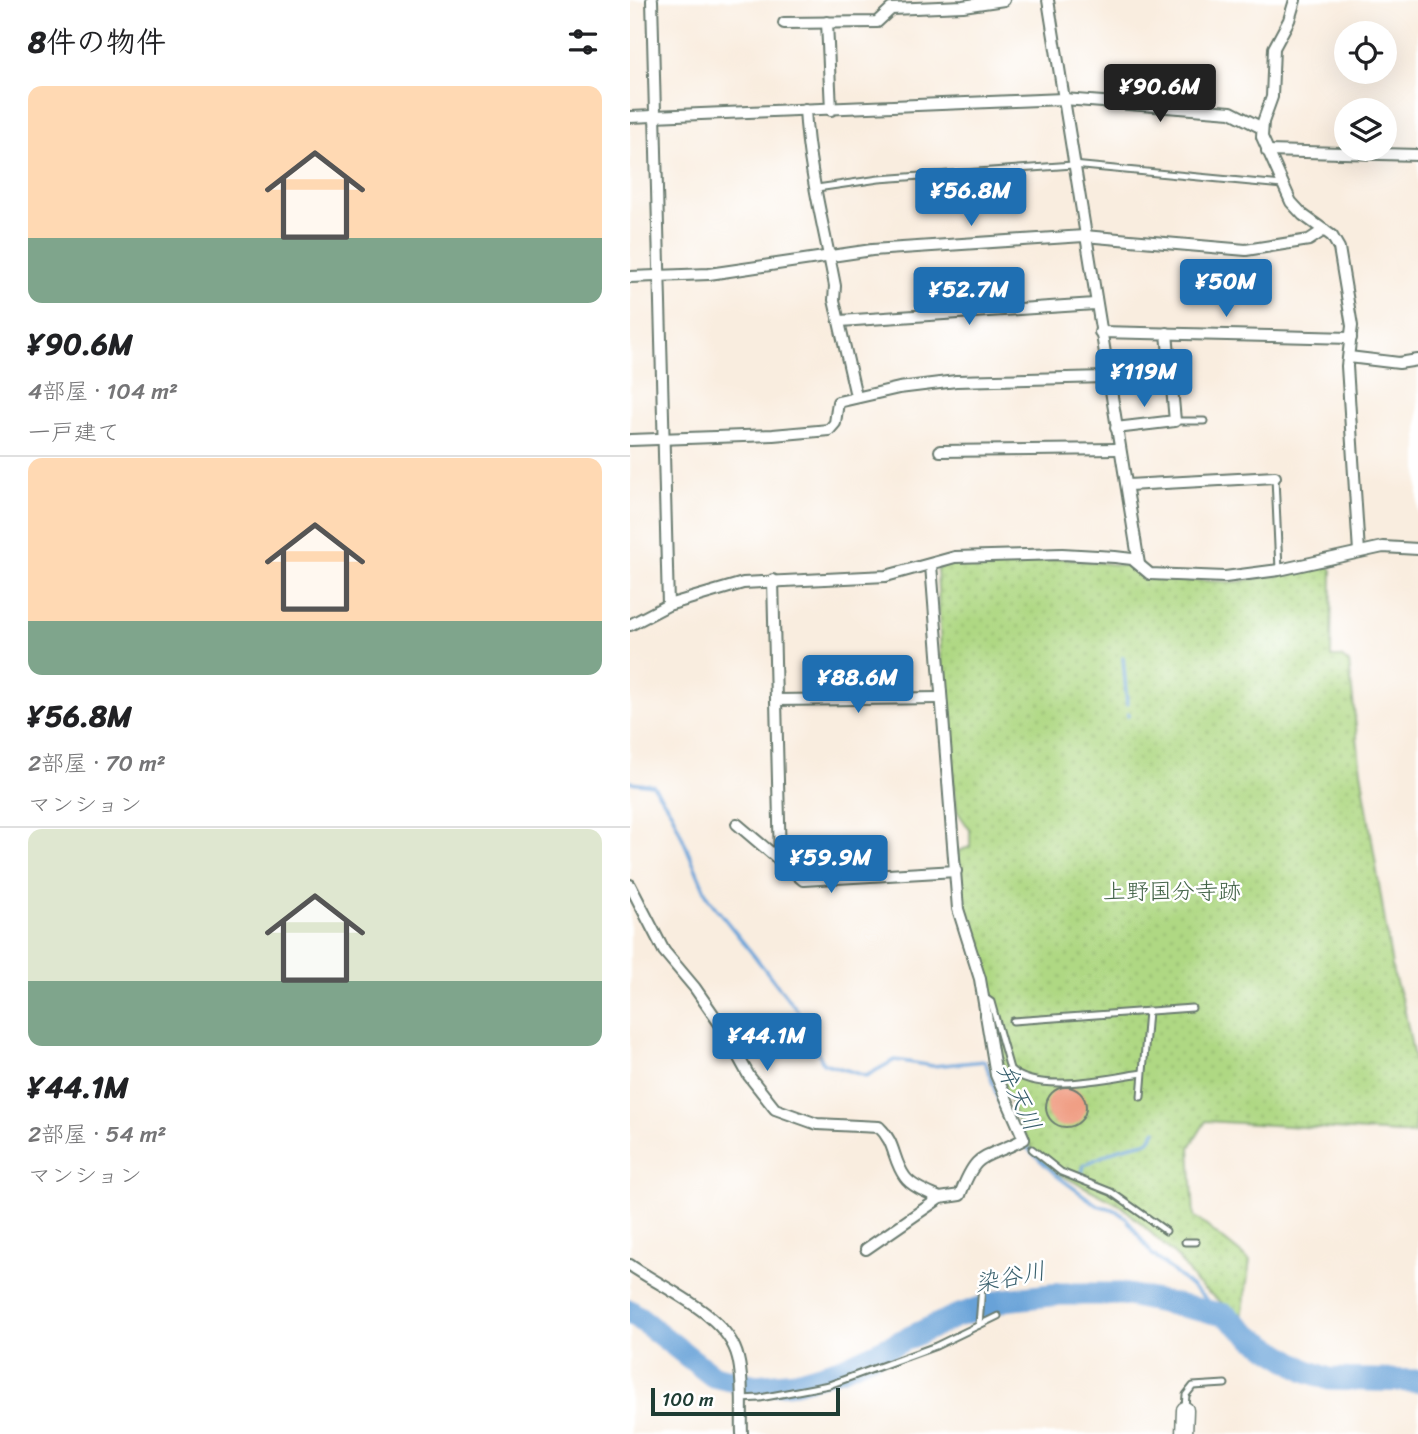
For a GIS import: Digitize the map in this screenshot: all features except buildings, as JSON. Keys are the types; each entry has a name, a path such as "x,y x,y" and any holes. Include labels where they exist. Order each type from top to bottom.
{"street":[{"path":"652,0 667,605"},
{"path":"784,23 877,22 891,9 963,6 1004,0"},
{"path":"1048,0 1106,377 1128,485 1139,564"},
{"path":"1295,0 1289,20 1274,48 1272,97 1262,128 1267,151 1282,185 1299,212 1335,239 1339,248 1351,317 1347,366 1359,552"},
{"path":"828,22 831,110"},
{"path":"630,117 1064,99 1206,113 1231,112 1262,128"},
{"path":"805,109 807,155 817,188 856,396"},
{"path":"1267,151 1418,155"},
{"path":"630,277 709,274 829,256 1084,236 1246,250 1308,240 1324,230"},
{"path":"840,321 1095,304"},
{"path":"1100,332 1351,338"},
{"path":"1116,428 1175,421 1167,333"},
{"path":"1349,357 1399,363 1418,360"},
{"path":"630,440 828,430 835,423 835,406 838,402 856,396 956,381 1106,377"},
{"path":"940,451 1119,449"},
{"path":"1128,485 1275,477"},
{"path":"630,625 667,605 743,583 886,576 956,557 1062,554 1132,559 1150,574 1235,577 1383,547 1418,549"},
{"path":"866,1250 940,1198 960,1195 970,1169 978,1158 1024,1139 996,1075 984,997 960,919 931,565"},
{"path":"773,580 780,861"},
{"path":"776,701 940,698"},
{"path":"737,824 803,880 956,871"},
{"path":"630,885 664,951 723,1027 749,1076 775,1109 817,1124 879,1127 891,1138 895,1158 906,1179 940,1198"},
{"path":"630,1265 724,1328 739,1360 742,1434"},
{"path":"1184,1434 1185,1410"}],"lane":[{"path":"817,188 879,179 1073,165 1282,185"},
{"path":"1175,421 1204,421"},
{"path":"1275,477 1279,570"},
{"path":"984,997 991,1002 1010,1069 1017,1076 1049,1083 1102,1080 1142,1073"},
{"path":"1013,1021 1192,1008"},
{"path":"1141,1097 1148,1011"},
{"path":"1031,1149 1061,1172 1111,1192 1166,1231"},
{"path":"1185,1242 1196,1242"},
{"path":"979,1321 982,1289"},
{"path":"741,1394 760,1398 829,1385 936,1346 979,1321 998,1316"},
{"path":"1185,1410 1186,1395 1193,1386 1225,1384"}],"green space":[{"name":"上野国分寺跡","path":"1062,558 1127,566 1139,574 1157,579 1237,582 1328,565 1332,570 1331,657 1341,657 1349,663 1360,764 1393,973 1404,1007 1418,1078 1414,1134 1206,1121 1190,1147 1194,1216 1250,1261 1242,1318 1197,1284 1178,1258 1122,1206 1059,1174 1035,1154 1020,1127 999,1074 987,987 963,908 958,851 970,847 970,830 957,811 943,696 937,569 956,560"}],"waterway":[{"path":"1123,657 1127,704"},
{"name":"弁天川","path":"630,782 653,785 672,813 708,898 802,1016 823,1063 866,1076 895,1060 933,1066 985,1061 1004,1116 1014,1129"},
{"path":"1081,1177 1084,1165 1120,1148 1149,1141 1156,1130"},
{"name":"弁天川","path":"1021,1142 1057,1176 1097,1205 1115,1210 1126,1218 1152,1254 1225,1315"},
{"name":"染谷川","path":"630,1311 713,1376 756,1386 796,1382 843,1368 954,1317 1004,1300 1060,1294 1123,1294 1225,1315 1254,1338 1305,1370 1329,1379 1418,1381"}]}
